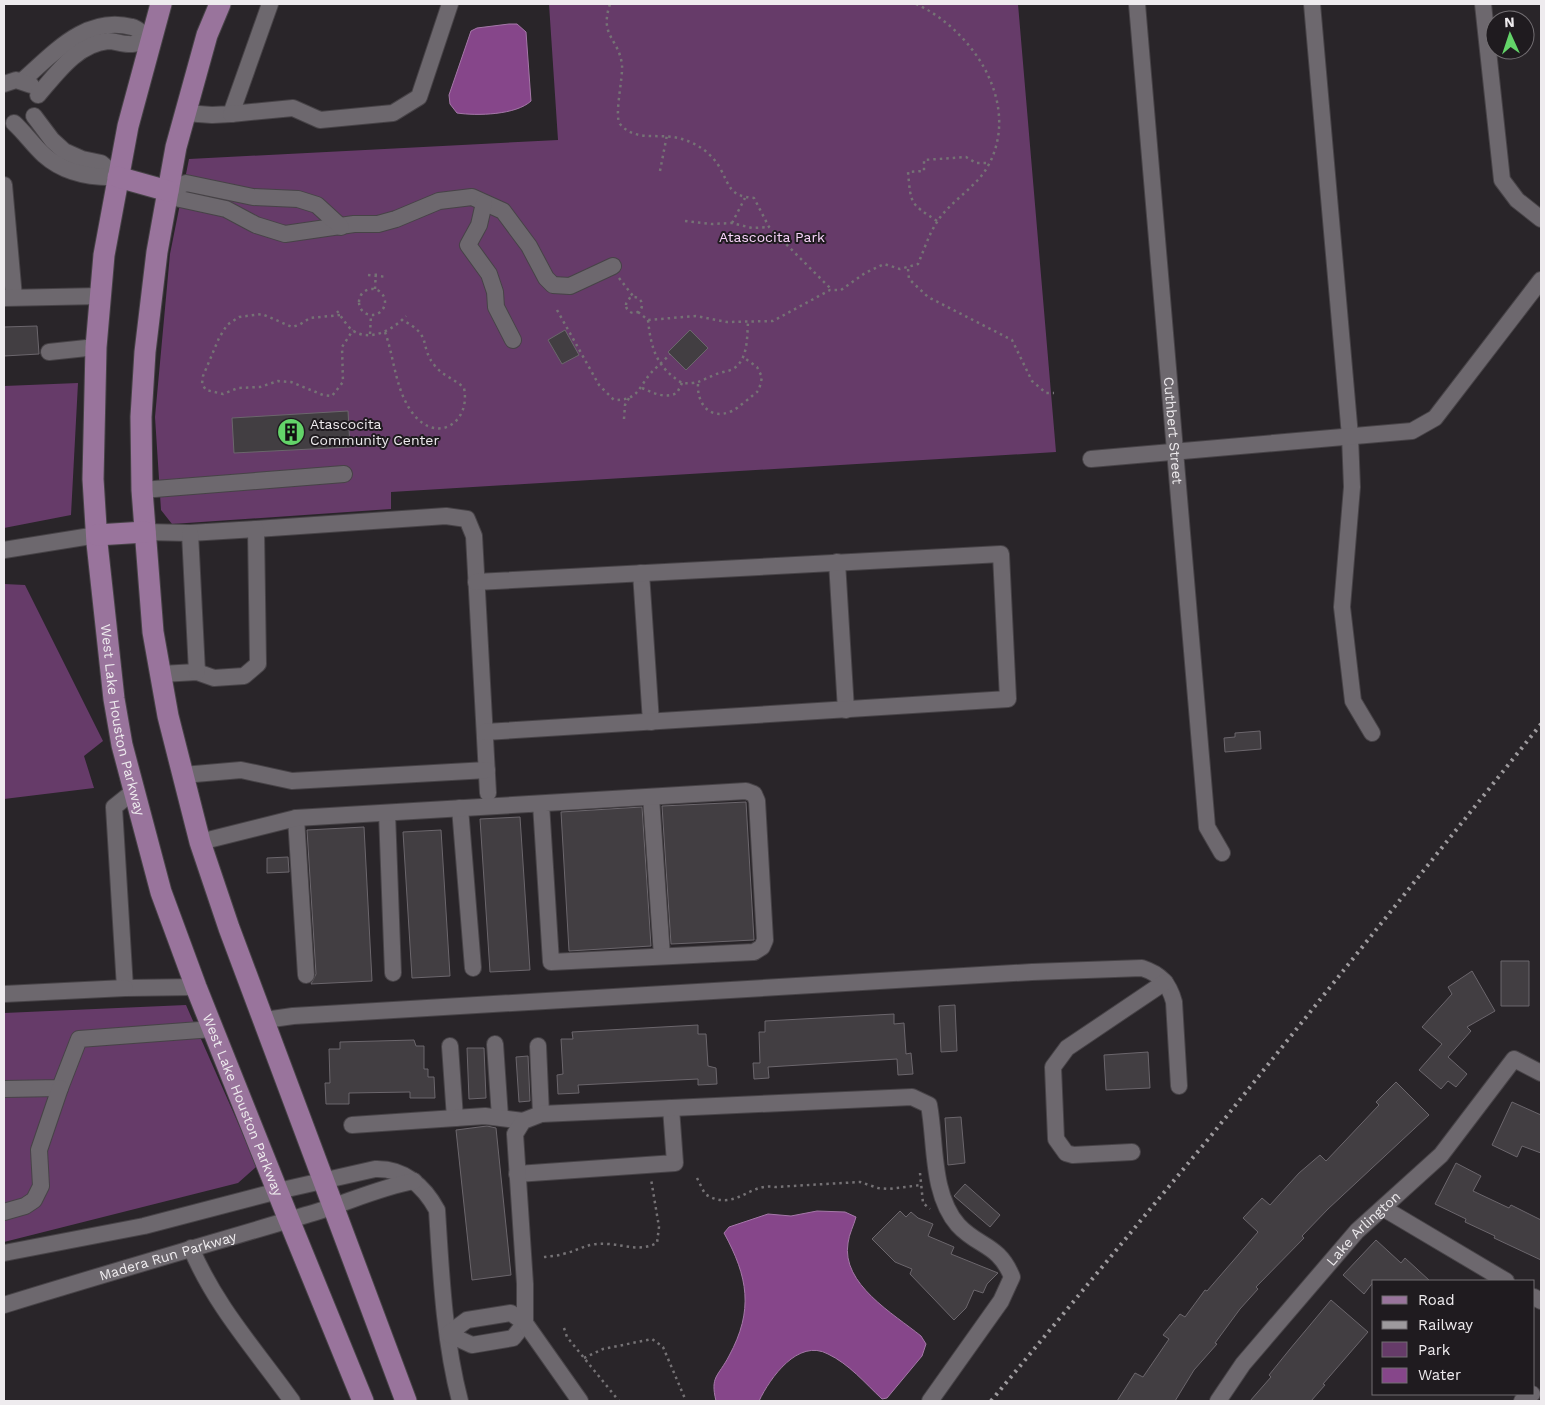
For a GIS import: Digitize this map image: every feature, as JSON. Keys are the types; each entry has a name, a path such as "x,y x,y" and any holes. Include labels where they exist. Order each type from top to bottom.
{"main road":[{"name":"West Lake Houston Parkway","path":"162,4 128,126 118,177 104,255 96,347 93,479 114,699 134,791 161,892 196,987 363,1401"},
{"path":"220,4 208,36 185,112 168,190 156,252 145,352 141,418 142,490 153,632 168,716 200,842 229,928 406,1401"},
{"path":"118,177 168,190"},
{"path":"97,535 145,532"}],"street":[{"path":"232,114 270,4"},
{"path":"185,112 212,115 293,108 320,120 393,113 419,97 450,4"},
{"name":"Cuthbert Street","path":"1137,4 1207,827 1222,853"},
{"path":"1312,4 1350,436 1352,487 1342,608 1353,701 1372,733"},
{"path":"1483,4 1502,180 1517,200 1541,219"},
{"path":"23,80 70,39 99,25 134,27 151,40"},
{"path":"38,95 64,65 92,45 108,41 129,45 151,40"},
{"path":"4,84 23,80 35,89 39,102 34,116 28,120 9,121"},
{"path":"34,116 52,140 64,151 82,159 101,163 118,177"},
{"path":"9,121 31,139 43,154 58,166 99,177 118,177"},
{"path":"168,190 186,183 253,198 298,199 317,205 340,227"},
{"path":"4,185 9,298 101,296"},
{"path":"168,190 180,199 226,209 256,225 285,234 354,224 378,224 396,220 439,201 472,197 503,211 529,246 546,278 553,285 570,286 613,266"},
{"path":"226,209 231,193"},
{"path":"484,203 478,225 468,245 489,274 495,292 496,307 513,340"},
{"path":"1091,459 1412,431 1435,418 1541,280"},
{"path":"49,352 96,347"},
{"path":"142,490 344,474"},
{"path":"145,532 190,533 446,516 467,519 474,536 488,793"},
{"path":"161,674 197,672 214,678 244,676 258,664 256,529"},
{"path":"190,533 197,672"},
{"path":"4,550 97,535"},
{"path":"476,582 1001,554 1008,700 485,732"},
{"path":"837,562 846,710"},
{"path":"641,573 651,722"},
{"path":"183,775 241,770 292,781 487,770"},
{"path":"125,988 114,807 134,791"},
{"path":"200,842 296,818 746,791 754,794 757,801 765,940 762,947 754,952 551,962 542,804"},
{"path":"652,797 662,956"},
{"path":"460,808 472,968"},
{"path":"387,813 393,974"},
{"path":"296,818 306,975"},
{"path":"265,1020 293,1016 1125,967 1142,968 1154,972 1171,990 1174,1002 1179,1086"},
{"path":"1132,1152 1073,1155 1066,1152 1056,1139 1053,1067 1067,1048 1165,982"},
{"path":"4,994 125,988 196,987"},
{"path":"4,1212 30,1203 34,1200 41,1186 39,1150 79,1039 213,1029"},
{"path":"495,1044 500,1117"},
{"path":"450,1046 455,1118"},
{"path":"538,1046 541,1114"},
{"name":"Lake Arlington","path":"1218,1401 1256,1349 1357,1231 1441,1155 1514,1058 1541,1073"},
{"path":"4,1089 60,1088"},
{"path":"352,1125 455,1118 500,1117 523,1121 541,1114 912,1097 928,1104 944,1206 959,1226 990,1247 1006,1262 1012,1277 1001,1301 930,1401"},
{"path":"517,1174 675,1163 671,1108"},
{"path":"448,1334 472,1345 513,1338 525,1323 525,1284 514,1134 523,1121"},
{"path":"4,1253 144,1226 323,1180 389,1168 403,1173 414,1181 430,1196 437,1210 448,1334 454,1379 460,1401"},
{"name":"Madera Run Parkway","path":"4,1305 191,1248 333,1208 393,1185 414,1181"},
{"path":"1383,1208 1504,1280"},
{"path":"191,1248 204,1279 214,1295 292,1401"},
{"path":"448,1334 467,1320 510,1313 525,1323 580,1401"}],"path":[{"path":"610,4 605,23 622,65 622,92 616,113 619,122 635,135 667,135 691,142 703,149 720,168 728,186 745,198 754,198 769,227 832,290"},
{"path":"633,296 626,301 626,309 630,312 638,312 648,320 696,316 727,322 773,321 832,290 841,290 865,273 884,264 900,269 918,264 937,221 974,184 989,163 995,151 999,108 981,62 964,37 943,19 916,4"},
{"path":"660,171 667,135"},
{"path":"937,221 910,200 908,172 924,171 924,160 966,157 976,163 989,163"},
{"path":"732,223 745,198"},
{"path":"685,221 712,224 732,223 752,228 769,227"},
{"path":"613,266 622,282 633,296 641,302 642,307 638,312"},
{"path":"908,268 909,279 928,297 1012,340 1032,382 1046,393 1054,393"},
{"path":"375,289 376,270"},
{"path":"368,275 386,277"},
{"path":"375,289 385,296 385,305 380,313 371,315 363,311 359,300 366,290 375,289"},
{"path":"557,310 599,385 614,400 636,395 650,374 670,354"},
{"path":"337,311 352,330 370,334 385,332 406,316"},
{"path":"340,315 310,318 292,327 262,314 239,317 227,325 219,338 203,376 202,384 206,390 214,394 224,394 238,388 260,387 278,381 291,382 324,395 332,396 343,382 342,347 352,330"},
{"path":"370,334 371,315"},
{"path":"385,332 394,357 399,386 414,415 424,425 431,428 443,428 451,425 460,418 465,409 464,388 458,381 436,368 430,359 421,332 402,320"},
{"path":"648,320 652,349 661,364 682,383 698,384 716,374 735,368 743,357 747,340 748,322"},
{"path":"698,384 701,405 707,410 716,412 732,411 757,392 762,377 757,367 743,357"},
{"path":"642,387 659,395 671,396 677,393 682,383"},
{"path":"624,419 625,406 629,398"},
{"path":"697,1178 705,1194 724,1200 733,1200 767,1186 860,1182 878,1188 889,1189 921,1185"},
{"path":"544,1257 564,1254 585,1245 607,1244 631,1248 648,1247 657,1243 659,1227 651,1179"},
{"path":"564,1328 567,1336 619,1401"},
{"path":"584,1358 603,1348 652,1339 663,1347 686,1401"}],"green space":[{"name":"Atascocita Park","path":"549,4 1018,4 1056,452 391,492 391,509 172,524 161,510 155,417 170,254 189,159 558,140"},
{"path":"78,383 71,515 4,528 4,386"},
{"path":"4,584 25,585 103,741 84,756 94,788 4,799"},
{"path":"186,1005 257,1166 238,1183 4,1242 4,1013"}],"water":[{"path":"517,24 526,32 531,101 524,106 506,112 485,114 457,113 450,104 449,95 471,31 477,28"},
{"path":"817,1211 845,1212 856,1217 848,1243 848,1258 853,1272 872,1297 921,1336 926,1344 922,1356 887,1398 882,1399 836,1358 817,1350 806,1351 786,1363 770,1382 759,1401 716,1401 714,1386 716,1377 737,1339 745,1308 743,1279 724,1233 729,1227 768,1214 791,1216"}],"building":[{"path":"37,326 39,354 4,356 4,327"},
{"path":"565,330 579,355 562,364 548,340"},
{"path":"690,330 708,348 686,370 668,352"},
{"name":"Atascocita Community Center","path":"348,411 350,447 234,453 232,418"},
{"path":"1260,731 1261,749 1225,752 1224,738 1235,737 1235,733"},
{"path":"746,802 754,940 671,944 662,806"},
{"path":"642,807 651,946 569,951 561,812"},
{"path":"520,817 530,970 490,972 480,819"},
{"path":"364,827 372,981 311,984 316,974 307,830"},
{"path":"441,830 450,976 412,978 403,832"},
{"path":"288,857 289,872 267,873 267,858"},
{"path":"1501,961 1529,961 1529,1006 1501,1006"},
{"path":"1472,971 1495,1011 1467,1027 1471,1031 1448,1057 1467,1074 1456,1087 1448,1081 1441,1089 1419,1070 1442,1044 1422,1027 1452,994 1448,987"},
{"path":"955,1005 957,1051 941,1052 939,1006"},
{"path":"894,1014 894,1024 904,1023 906,1054 911,1053 913,1074 898,1075 897,1059 768,1067 769,1078 754,1079 753,1063 760,1063 759,1032 765,1032 765,1021"},
{"path":"698,1025 698,1034 706,1034 708,1066 716,1068 717,1084 698,1085 698,1079 578,1085 579,1093 558,1094 557,1075 563,1074 561,1039 573,1039 572,1032"},
{"path":"414,1040 416,1046 424,1046 424,1069 428,1069 428,1077 434,1077 435,1098 410,1098 410,1092 349,1093 349,1104 326,1104 325,1083 330,1083 329,1049 340,1049 340,1042"},
{"path":"467,1048 484,1048 486,1098 469,1099"},
{"path":"1148,1052 1150,1088 1106,1090 1104,1055"},
{"path":"528,1056 530,1101 519,1102 516,1057"},
{"path":"1396,1082 1429,1115 1328,1209 1302,1236 1304,1238 1256,1287 1258,1289 1240,1309 1215,1343 1217,1344 1194,1370 1175,1401 1117,1401 1135,1373 1143,1377 1169,1339 1163,1335 1180,1314 1185,1317 1205,1290 1207,1291 1258,1232 1243,1218 1262,1198 1270,1205 1299,1173 1320,1155 1326,1161 1379,1105 1376,1102"},
{"path":"1512,1102 1541,1115 1541,1153 1522,1146 1517,1157 1492,1145"},
{"path":"961,1117 965,1163 948,1165 945,1118"},
{"path":"487,1126 496,1128 511,1275 472,1280 456,1130"},
{"path":"1456,1163 1481,1176 1473,1191 1509,1208 1511,1205 1541,1220 1541,1260 1494,1238 1495,1236 1465,1222 1466,1219 1435,1204"},
{"path":"965,1184 1000,1215 990,1227 954,1196"},
{"path":"900,1211 906,1217 911,1212 918,1218 933,1224 928,1236 954,1247 951,1254 998,1273 987,1284 983,1293 974,1290 966,1308 954,1320 910,1274 912,1269 895,1262 872,1239"},
{"path":"1376,1240 1401,1263 1405,1258 1429,1280 1372,1280 1372,1284 1364,1294 1343,1275"},
{"path":"1331,1300 1368,1332 1323,1384 1325,1385 1311,1401 1250,1401 1271,1377 1269,1375"}],"railway":[{"path":"991,1401 1210,1137 1541,724"}],"place":[{"name":"Atascocita Community Center","path":"291,432"}]}
